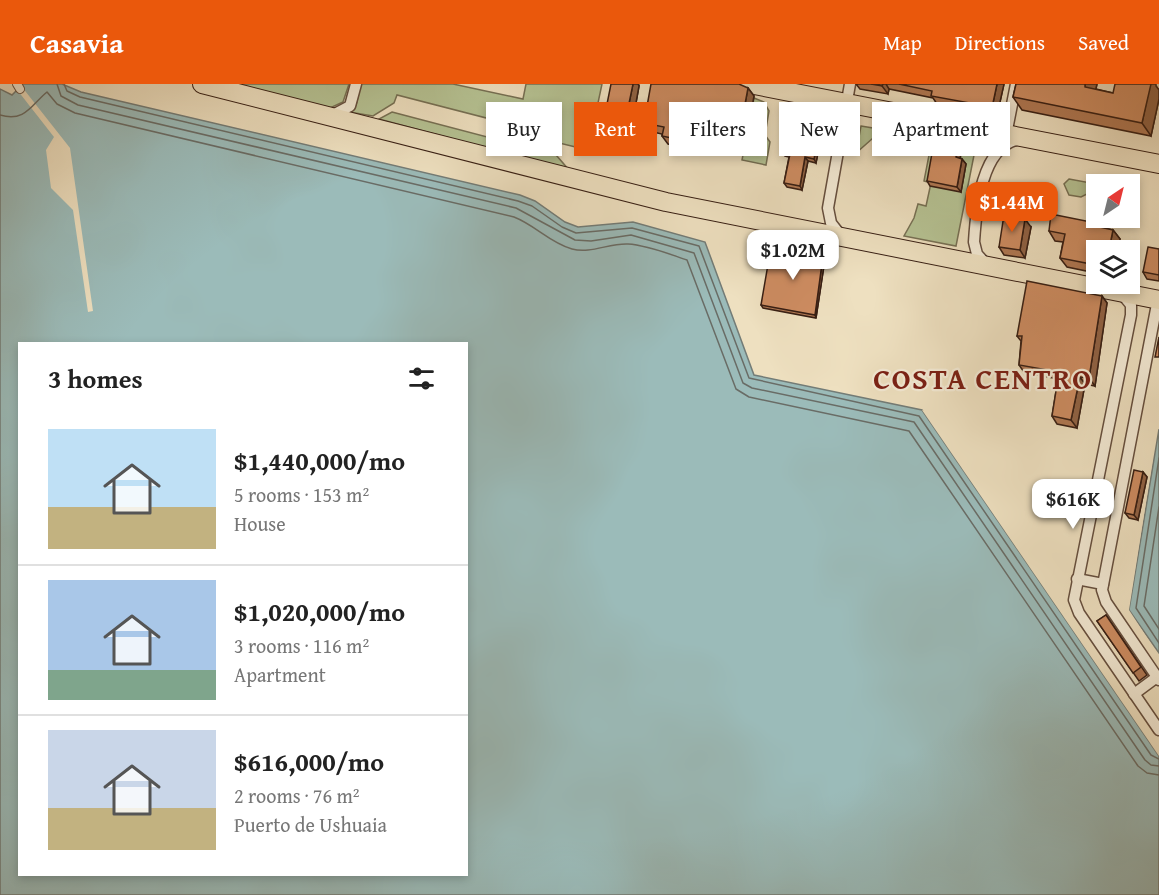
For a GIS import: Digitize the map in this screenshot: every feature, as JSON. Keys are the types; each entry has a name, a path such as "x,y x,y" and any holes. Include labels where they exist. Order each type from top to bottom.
{"main road":[{"path":"202,84 333,115 666,202 1086,284"},
{"path":"749,84 842,102"},
{"path":"1010,136 1159,164"},
{"path":"1132,294 1159,300"}],"street":[{"path":"333,115 350,106 356,84"},
{"path":"847,102 850,84"},
{"path":"1010,112 1016,84"},
{"path":"987,265 977,254 974,242 988,166 1000,147 1012,140 1026,139"},
{"path":"837,156 828,208 831,223 842,237"},
{"path":"1122,294 1129,302 1131,315 1077,579 1075,606 1159,730"},
{"path":"1134,694 1158,678 1106,602 1103,584 1159,300"},
{"path":"1077,579 1103,584"}],"green space":[{"path":"231,84 349,84 343,102 330,108"},
{"path":"361,84 453,84 523,99 526,84 602,84 598,102 574,102 574,147 562,144 562,102 486,102 486,118 397,95 394,103 373,116 349,112 356,105"},
{"path":"392,112 486,137 486,148 379,119"},
{"path":"861,126 872,128 872,139 860,149"},
{"path":"767,138 770,142 766,165 742,160 743,156 767,156"},
{"path":"517,156 557,156 569,170"},
{"path":"929,156 974,156 956,246 904,236 914,218 918,204 926,206 931,183 924,181"},
{"path":"1069,179 1086,182 1086,194 1081,197 1069,195 1064,184"}],"water":[{"path":"23,84 62,84 81,92 520,195 535,201 565,222 578,227 633,222 705,242 754,375 922,410 1159,756 1159,895 0,895 0,89 12,95"},
{"path":"1159,429 1159,653 1129,610"}],"pier":[{"path":"22,87 70,148 93,311 88,312 73,210 51,188 46,150 54,137 18,91"},
{"path":"922,410 926,411 1159,751 1159,756"},
{"path":"1150,457 1153,458 1129,610 1159,656 1126,610"}],"building":[{"path":"611,84 633,84 629,102 607,102"},
{"path":"651,84 739,84 748,88 745,102 669,102 669,137 662,136 664,127 657,126 657,102 648,102"},
{"path":"899,84 997,84 993,102 964,102 931,96 932,91"},
{"path":"1016,84 1085,84 1085,87 1113,93 1115,84 1151,84 1142,123 1013,97"},
{"path":"790,156 815,156 814,159 805,157 800,186 784,183"},
{"path":"931,156 956,156 962,159 957,187 927,181"},
{"path":"1051,214 1086,221 1086,228 1113,230 1111,240 1086,240 1086,263 1060,258 1065,234 1049,231"},
{"path":"1004,215 1025,219 1020,250 999,247"},
{"path":"771,247 823,256 815,315 761,305"},
{"path":"1148,247 1159,249 1159,275 1143,272"},
{"path":"1027,281 1102,296 1089,378 1080,377 1071,420 1052,416 1059,372 1019,365 1022,336 1017,336"},
{"path":"1159,337 1159,357 1155,357"},
{"path":"1134,470 1143,472 1134,515 1125,513"},
{"path":"1106,615 1141,667 1133,673 1097,621"}],"district":[{"name":"COSTA CENTRO","path":"983,378"}]}
